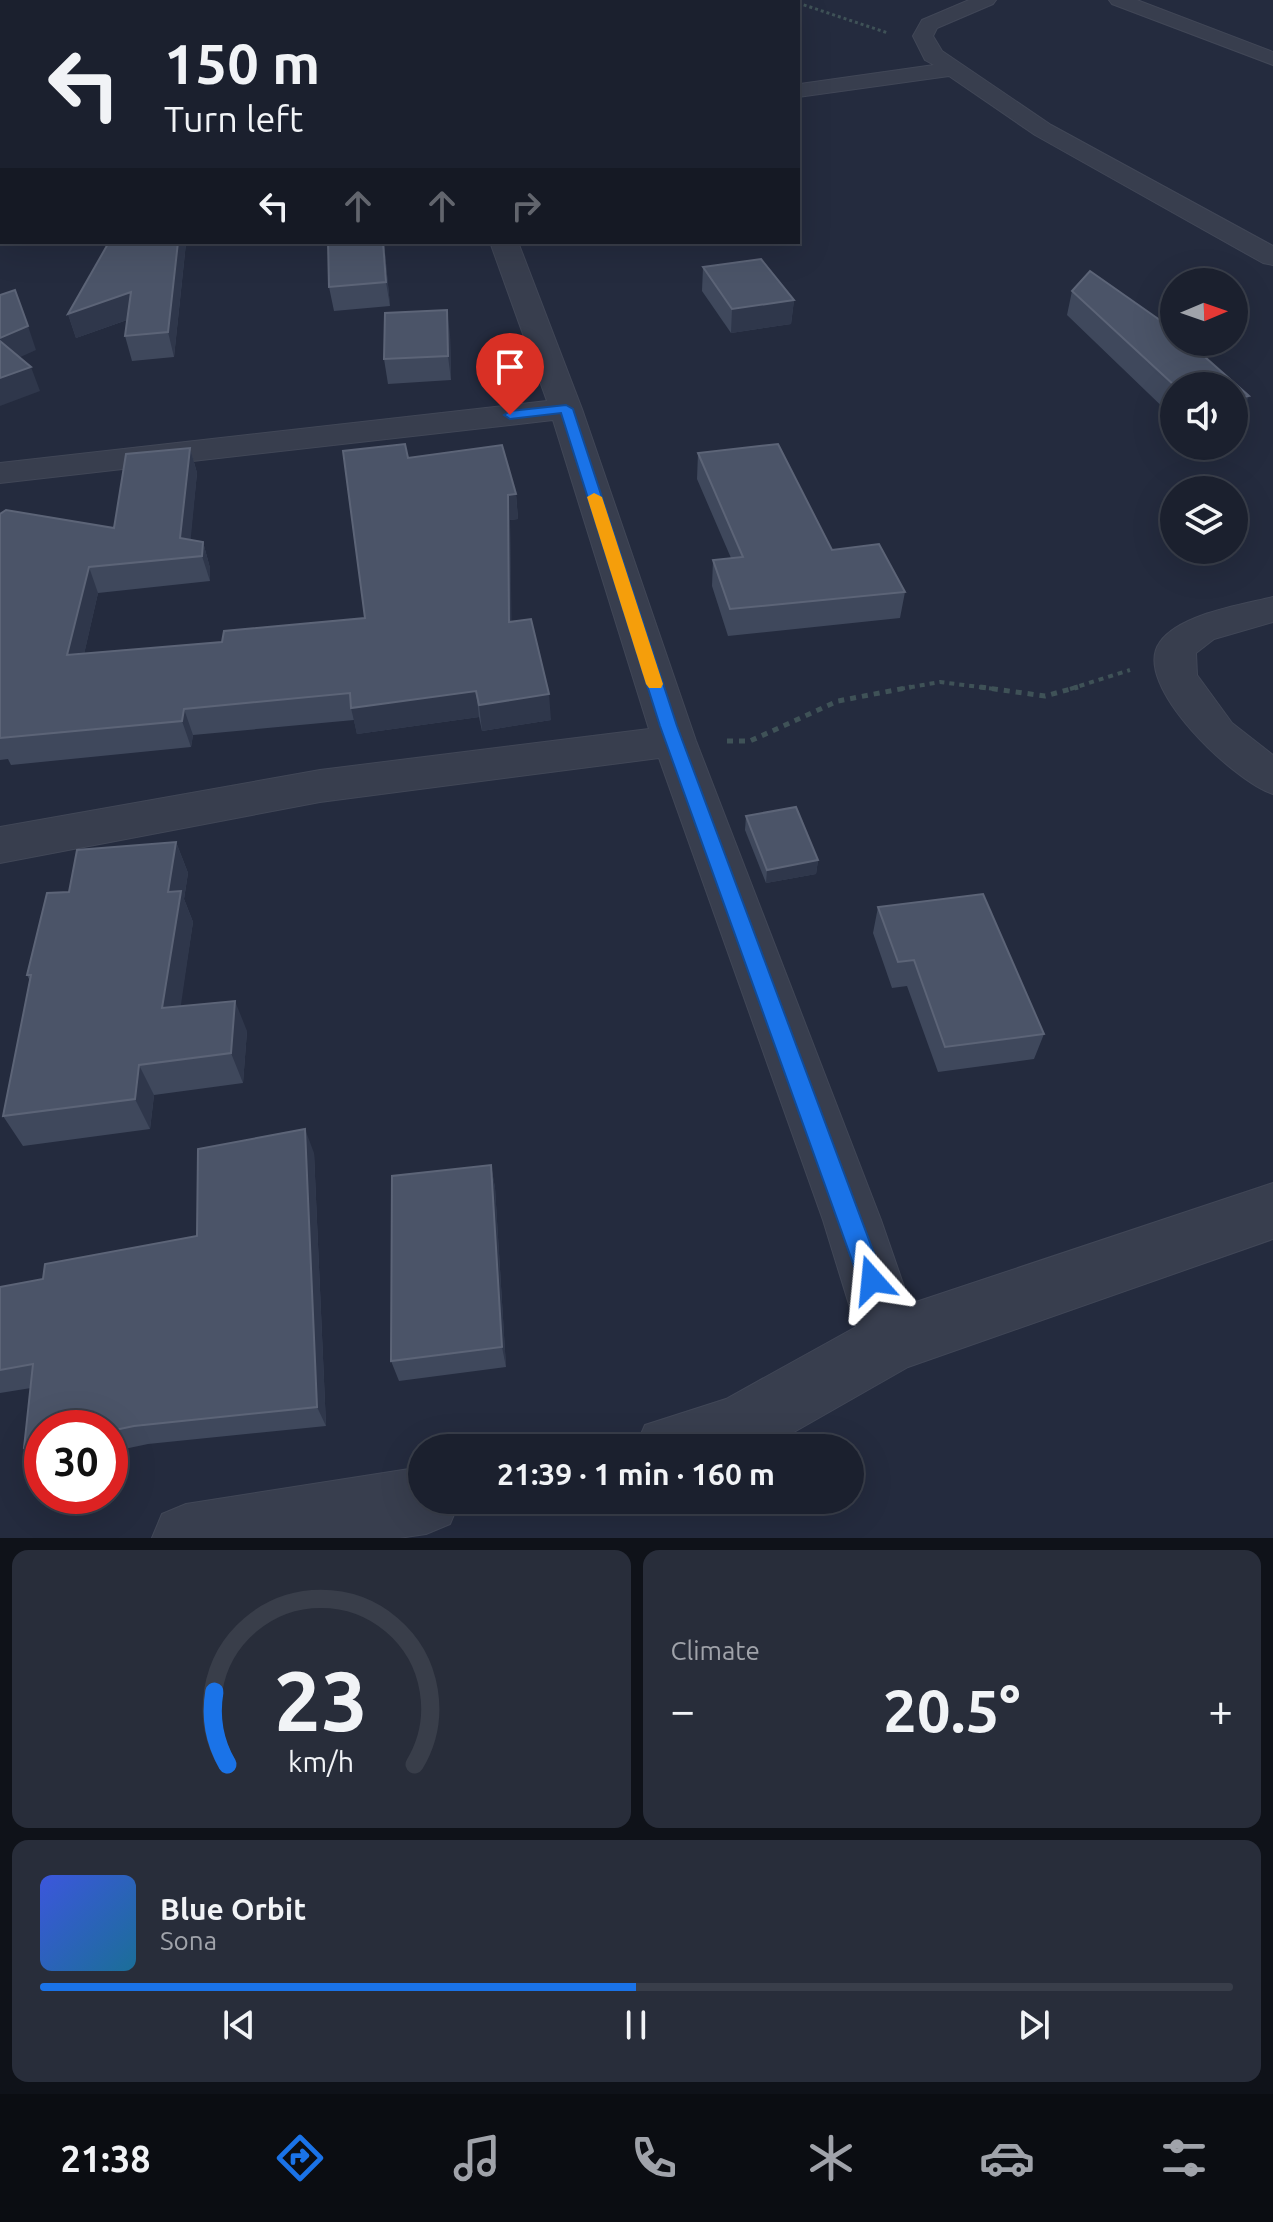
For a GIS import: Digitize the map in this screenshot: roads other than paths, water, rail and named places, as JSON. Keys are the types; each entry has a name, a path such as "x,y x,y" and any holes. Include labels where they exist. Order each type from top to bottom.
{"street":[{"path":"986,0 929,24 923,36 933,55 1043,130 1273,257"},
{"path":"1119,0 1273,59"},
{"path":"800,91 953,69"},
{"path":"505,244 566,409 674,741 852,1220 892,1341"},
{"path":"0,473 566,409"},
{"path":"1273,609 1200,630 1176,648 1176,677 1217,734 1273,778"},
{"path":"0,845 320,786 674,741"},
{"path":"717,1434 738,1428 892,1341 1273,1211"},
{"path":"186,1538 408,1503"}]}
